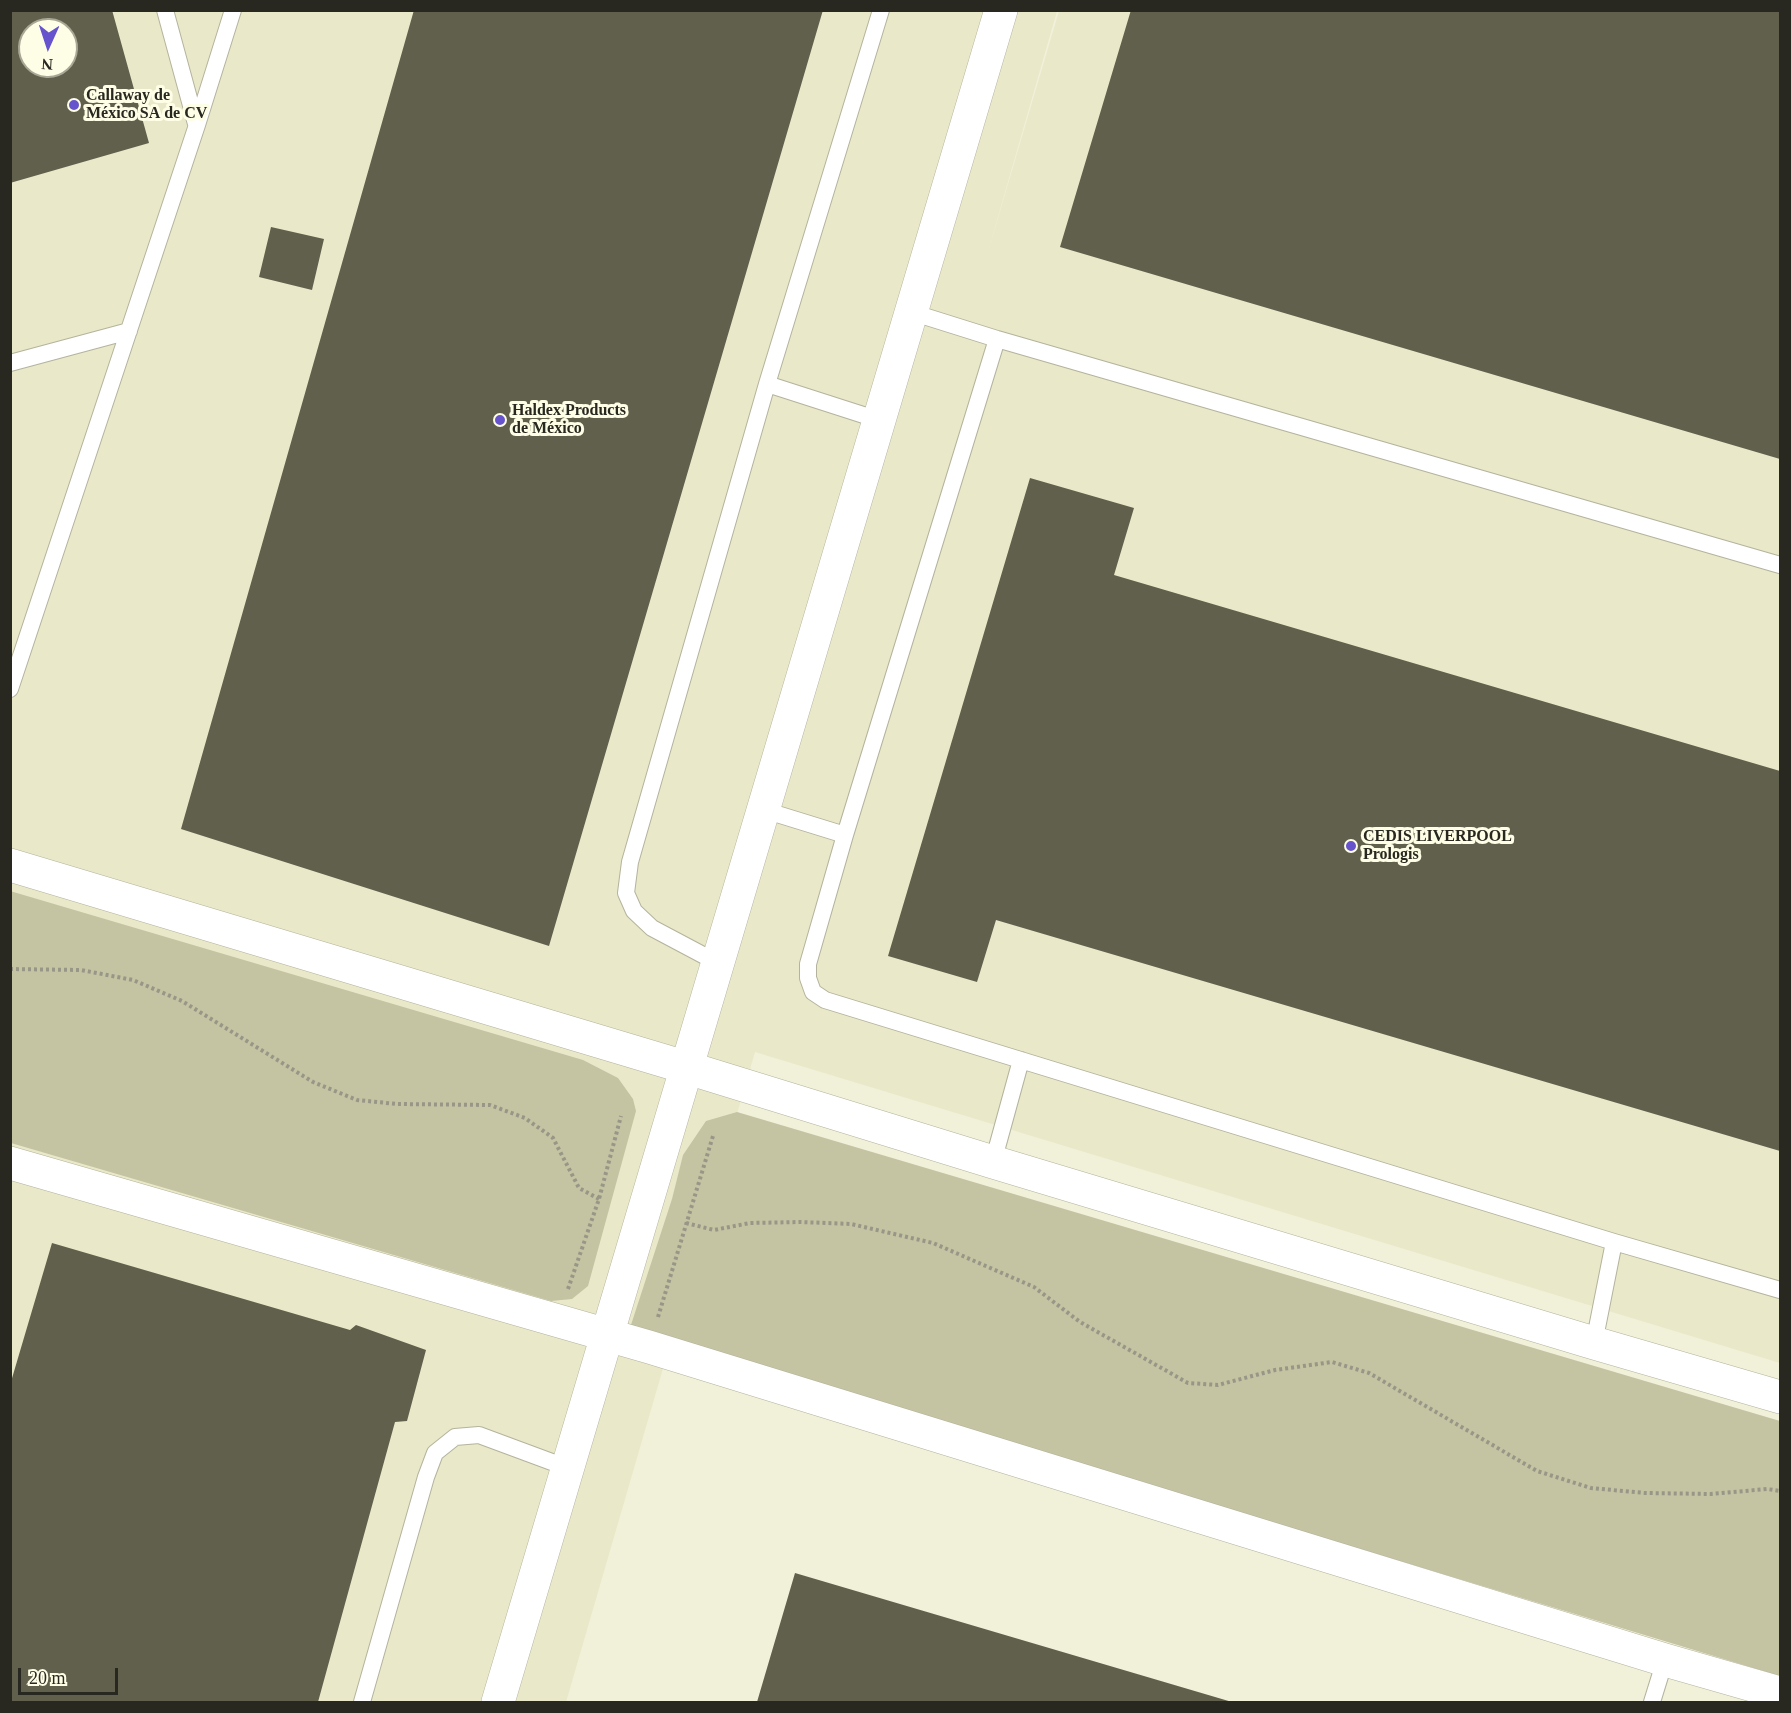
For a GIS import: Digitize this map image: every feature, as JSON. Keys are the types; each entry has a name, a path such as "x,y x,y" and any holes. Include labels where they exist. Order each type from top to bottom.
{"street":[{"path":"498,1702 1001,10"},
{"path":"10,865 1594,1343 1780,1397"},
{"path":"10,1163 607,1335 1665,1660 1780,1693"}],"lane":[{"path":"165,10 197,125"},
{"path":"10,689 197,125 232,10"},
{"path":"718,963 652,928 634,911 626,893 630,862 767,384 881,10"},
{"path":"911,312 997,339 1780,565"},
{"path":"10,363 129,331"},
{"path":"997,339 845,834 808,964 808,978 813,992 825,1000 1614,1242 1780,1290"},
{"path":"767,384 879,420"},
{"path":"764,810 845,834"},
{"path":"993,1162 1022,1060"},
{"path":"1594,1343 1614,1242"},
{"path":"362,1702 426,1477 435,1453 455,1437 478,1435 568,1468"},
{"path":"1652,1702 1665,1660"}],"path":[{"path":"10,969 81,970 133,980 182,1001 313,1082 357,1100 397,1104 490,1105 525,1118 553,1138 579,1188 599,1199"},
{"path":"567,1290 599,1199 621,1116"},
{"path":"657,1317 713,1136"},
{"path":"686,1223 714,1230 750,1223 851,1224 933,1243 1034,1287 1080,1322 1188,1383 1218,1385 1275,1370 1332,1362 1369,1373 1537,1471 1591,1488 1646,1493 1712,1494 1767,1489 1780,1491"}],"shaded area":[{"path":"11,11 1057,11 985,262 1059,11 1780,11 1780,1363 755,1052 566,1702 11,1702"},
{"path":"10,891 583,1060 618,1078 633,1099 636,1111 588,1286 572,1299 551,1301 11,1143"},
{"path":"737,1112 1780,1421 1780,1676 630,1328 672,1199 683,1155 706,1121"}],"building":[{"name":"Callaway de México SA de CV","path":"10,10 112,10 149,143 10,183"},
{"name":"Haldex Products de México","path":"414,10 823,10 549,946 181,829"},
{"path":"1131,10 1780,10 1780,459 1060,247"},
{"path":"271,227 324,239 312,290 259,277"},
{"name":"CEDIS LIVERPOOL Prologis","path":"1030,478 1134,508 1114,575 1780,771 1780,1151 996,920 977,982 888,956"},
{"path":"52,1243 350,1330 356,1325 426,1350 407,1421 395,1422 318,1702 10,1702 10,1385"},
{"path":"795,1573 1232,1702 757,1702"}],"place":[{"name":"Callaway de México SA de CV","path":"74,105"},
{"name":"Haldex Products de México","path":"500,420"},
{"name":"CEDIS LIVERPOOL Prologis","path":"1351,846"}]}
